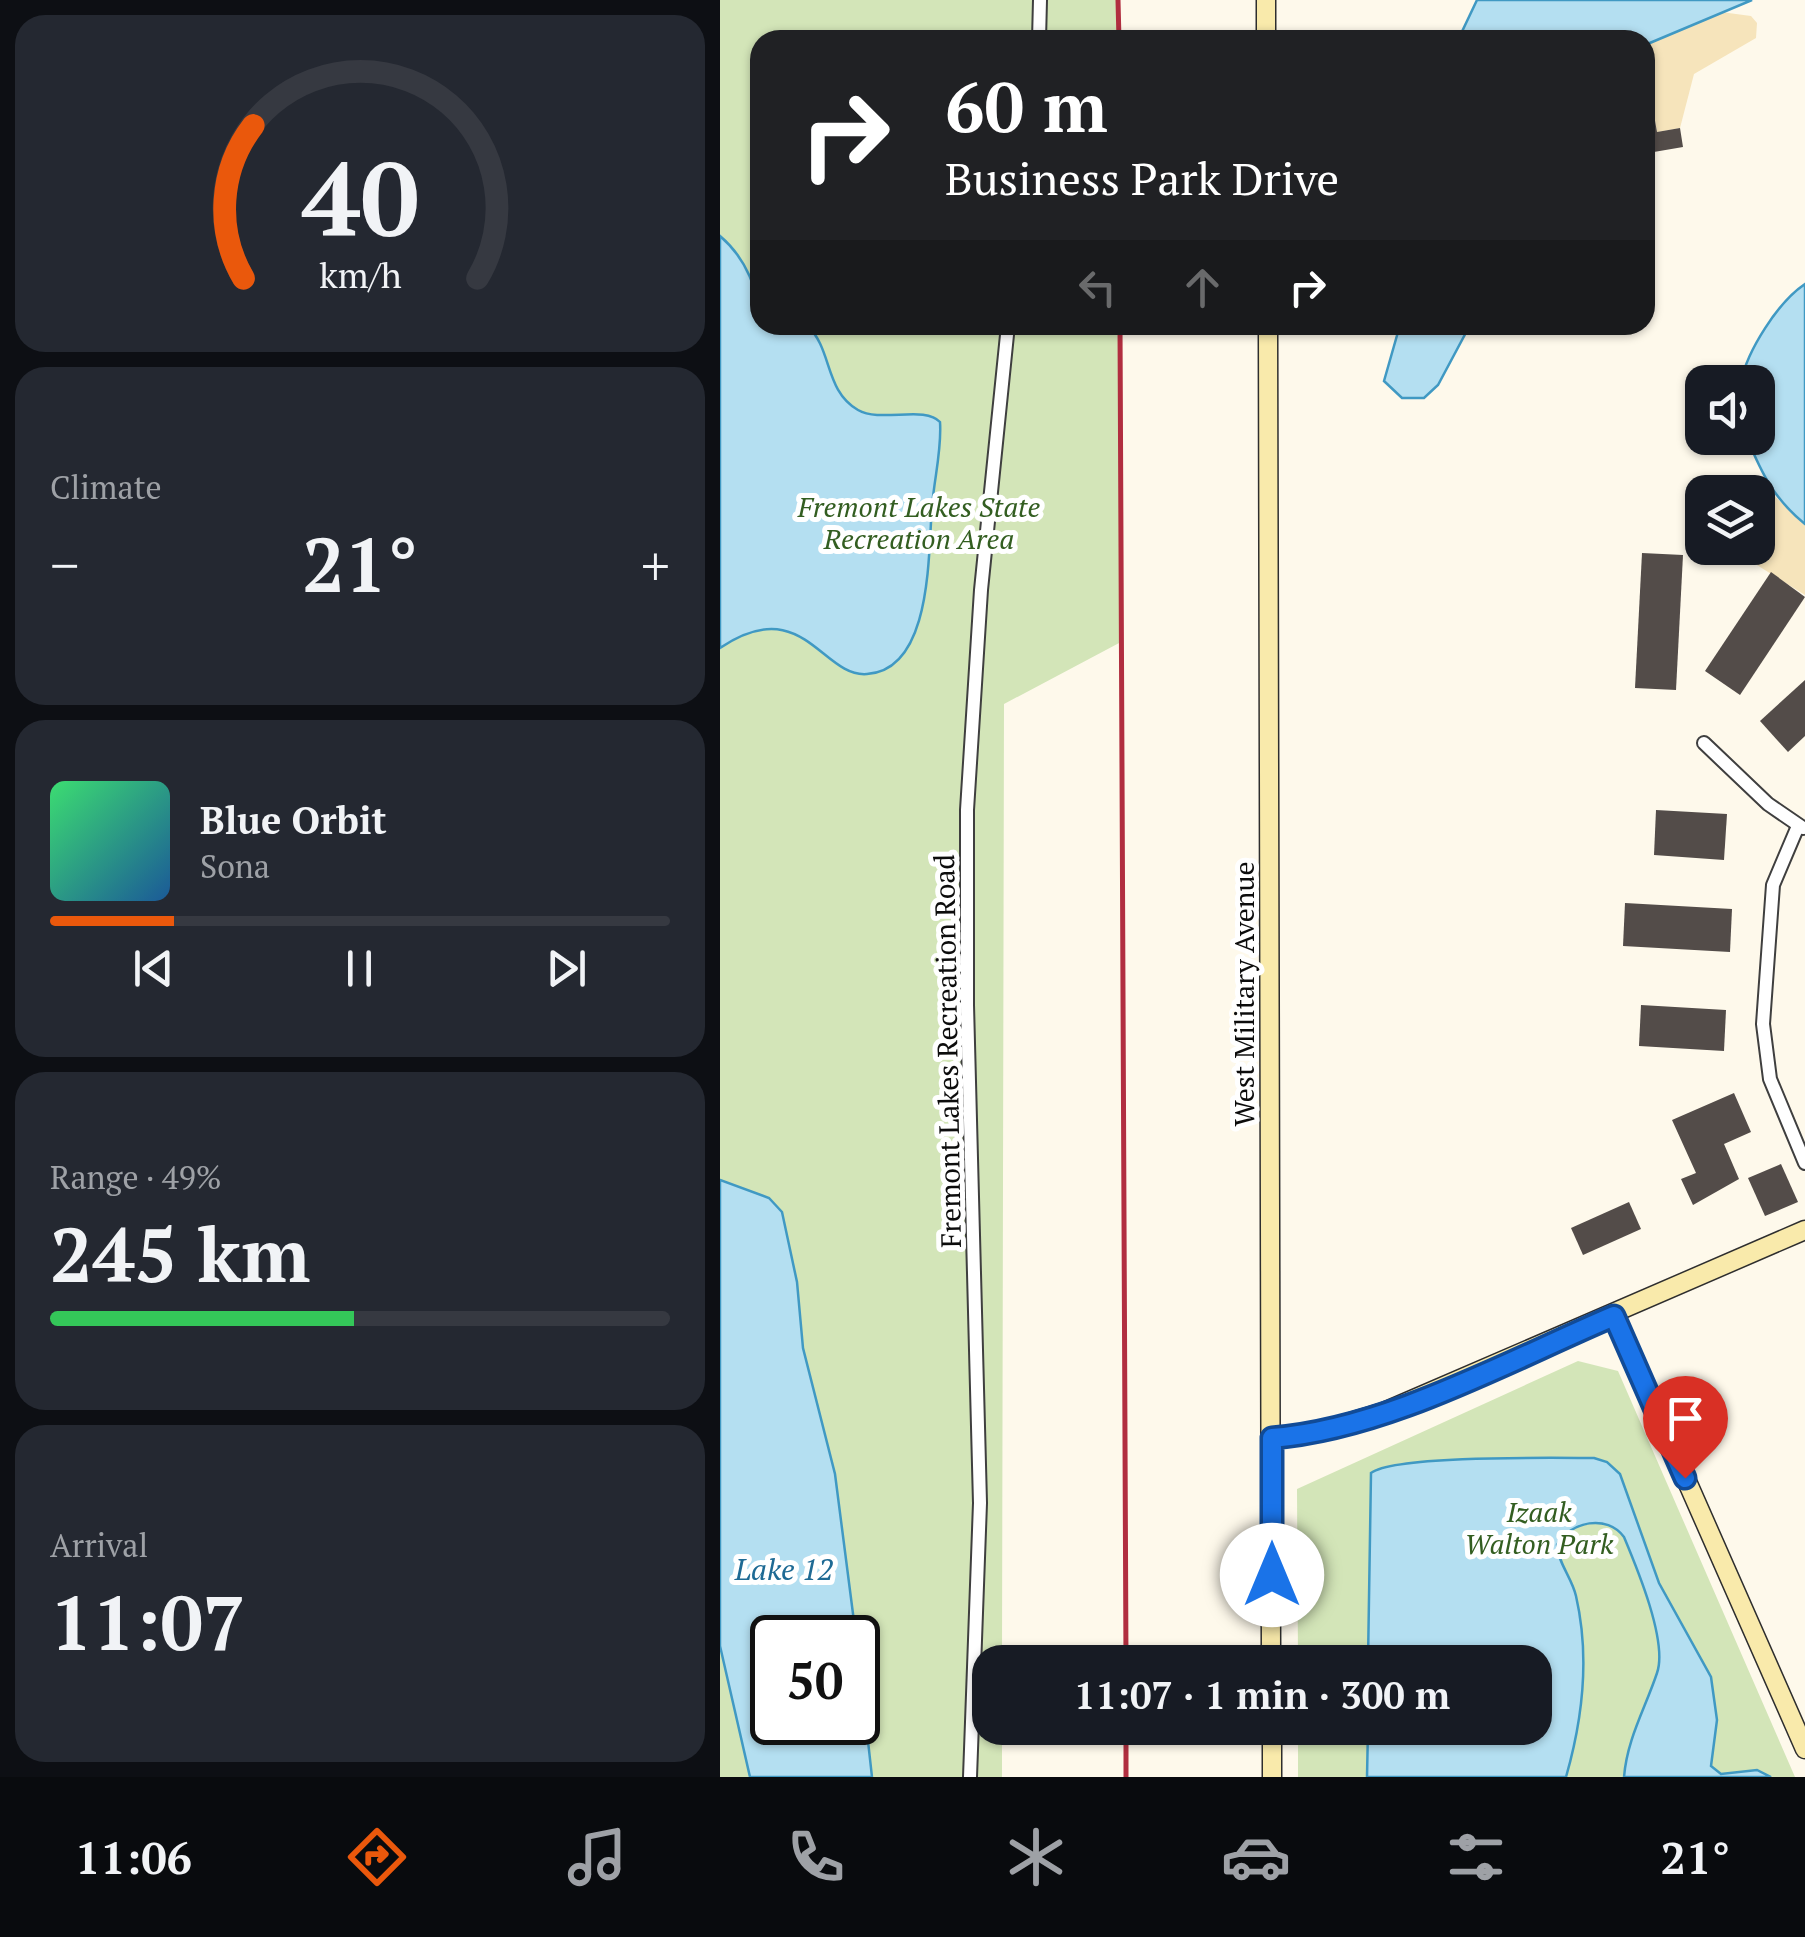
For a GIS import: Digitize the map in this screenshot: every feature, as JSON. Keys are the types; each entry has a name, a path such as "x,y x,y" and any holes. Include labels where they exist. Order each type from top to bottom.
{"street":[{"path":"1039,30 1040,0"},
{"path":"1266,0 1266,30"},
{"name":"Fremont Lakes Recreation Road","path":"970,1777 980,1491 967,1004 968,810 980,606 1007,335"},
{"name":"West Military Avenue","path":"1268,335 1272,1645"},
{"path":"1704,743 1768,804 1802,828 1773,885 1763,1024 1770,1079 1805,1163"},
{"path":"1272,1438 1321,1432 1384,1412 1614,1316 1805,1230"},
{"path":"1614,1316 1805,1749"},
{"path":"1272,1745 1272,1777"}],"green space":[{"name":"Fremont Lakes State Recreation Area","path":"720,0 1118,0 1119,30 750,30 750,335 1120,335 1121,642 1004,704 1002,1645 972,1645 972,1745 1002,1745 1002,1777 720,1777"},
{"name":"Izaak Walton Park","path":"1578,1361 1618,1371 1795,1777 1298,1777 1298,1745 1552,1745 1552,1645 1298,1645 1297,1489"}],"sand":[{"path":"1721,12 1751,16 1757,23 1756,38 1694,74 1680,128 1657,132 1655,41"},
{"path":"1775,497 1805,524 1805,595 1757,565 1775,565"}],"water":[{"path":"1477,0 1752,0 1655,41 1655,30 1463,30"},
{"path":"720,236 750,276 750,335 815,335 839,392 858,410 878,415 924,415 940,422 923,606 916,631 904,652 889,667 867,674 851,672 808,641 772,629 748,633 720,648"},
{"path":"1805,284 1805,524 1777,495 1775,475 1765,475 1755,455 1775,455 1775,365 1746,365 1765,328"},
{"path":"1397,335 1465,335 1438,385 1424,398 1402,398 1384,381"},
{"name":"Lake 12","path":"720,1180 769,1198 782,1212 797,1282 803,1348 835,1474 853,1615 750,1615 750,1745 868,1745 872,1777 750,1777 720,1646"},
{"path":"1594,1458 1607,1462 1620,1474 1659,1583 1711,1677 1717,1720 1711,1766 1721,1774 1757,1770 1771,1777 1624,1777 1633,1737 1657,1673 1658,1643 1650,1605 1624,1537 1608,1525 1589,1523 1571,1530 1557,1545 1576,1596 1583,1642 1580,1710 1566,1777 1367,1777 1368,1745 1552,1745 1552,1645 1368,1645 1371,1473 1410,1463"}],"building":[{"path":"1655,121 1657,132 1680,128 1683,147 1655,152"},
{"path":"1642,553 1683,555 1676,690 1635,688"},
{"path":"1771,572 1805,597 1740,695 1705,671"},
{"path":"1805,680 1805,736 1788,752 1760,721"},
{"path":"1656,810 1727,814 1724,860 1654,855"},
{"path":"1625,903 1732,909 1730,952 1623,946"},
{"path":"1641,1005 1726,1010 1724,1051 1639,1046"},
{"path":"1734,1093 1751,1132 1724,1144 1739,1179 1693,1205 1681,1179 1696,1173 1672,1120"},
{"path":"1781,1164 1798,1202 1765,1216 1748,1178"},
{"path":"1629,1202 1641,1229 1583,1255 1571,1228"}],"railway":[{"path":"1118,0 1119,30"},
{"path":"1120,335 1126,1645"},
{"path":"1126,1745 1126,1777"}],"route":[{"path":"1272,1575 1272,1438 1321,1432 1384,1412 1614,1316 1685,1478"}]}
